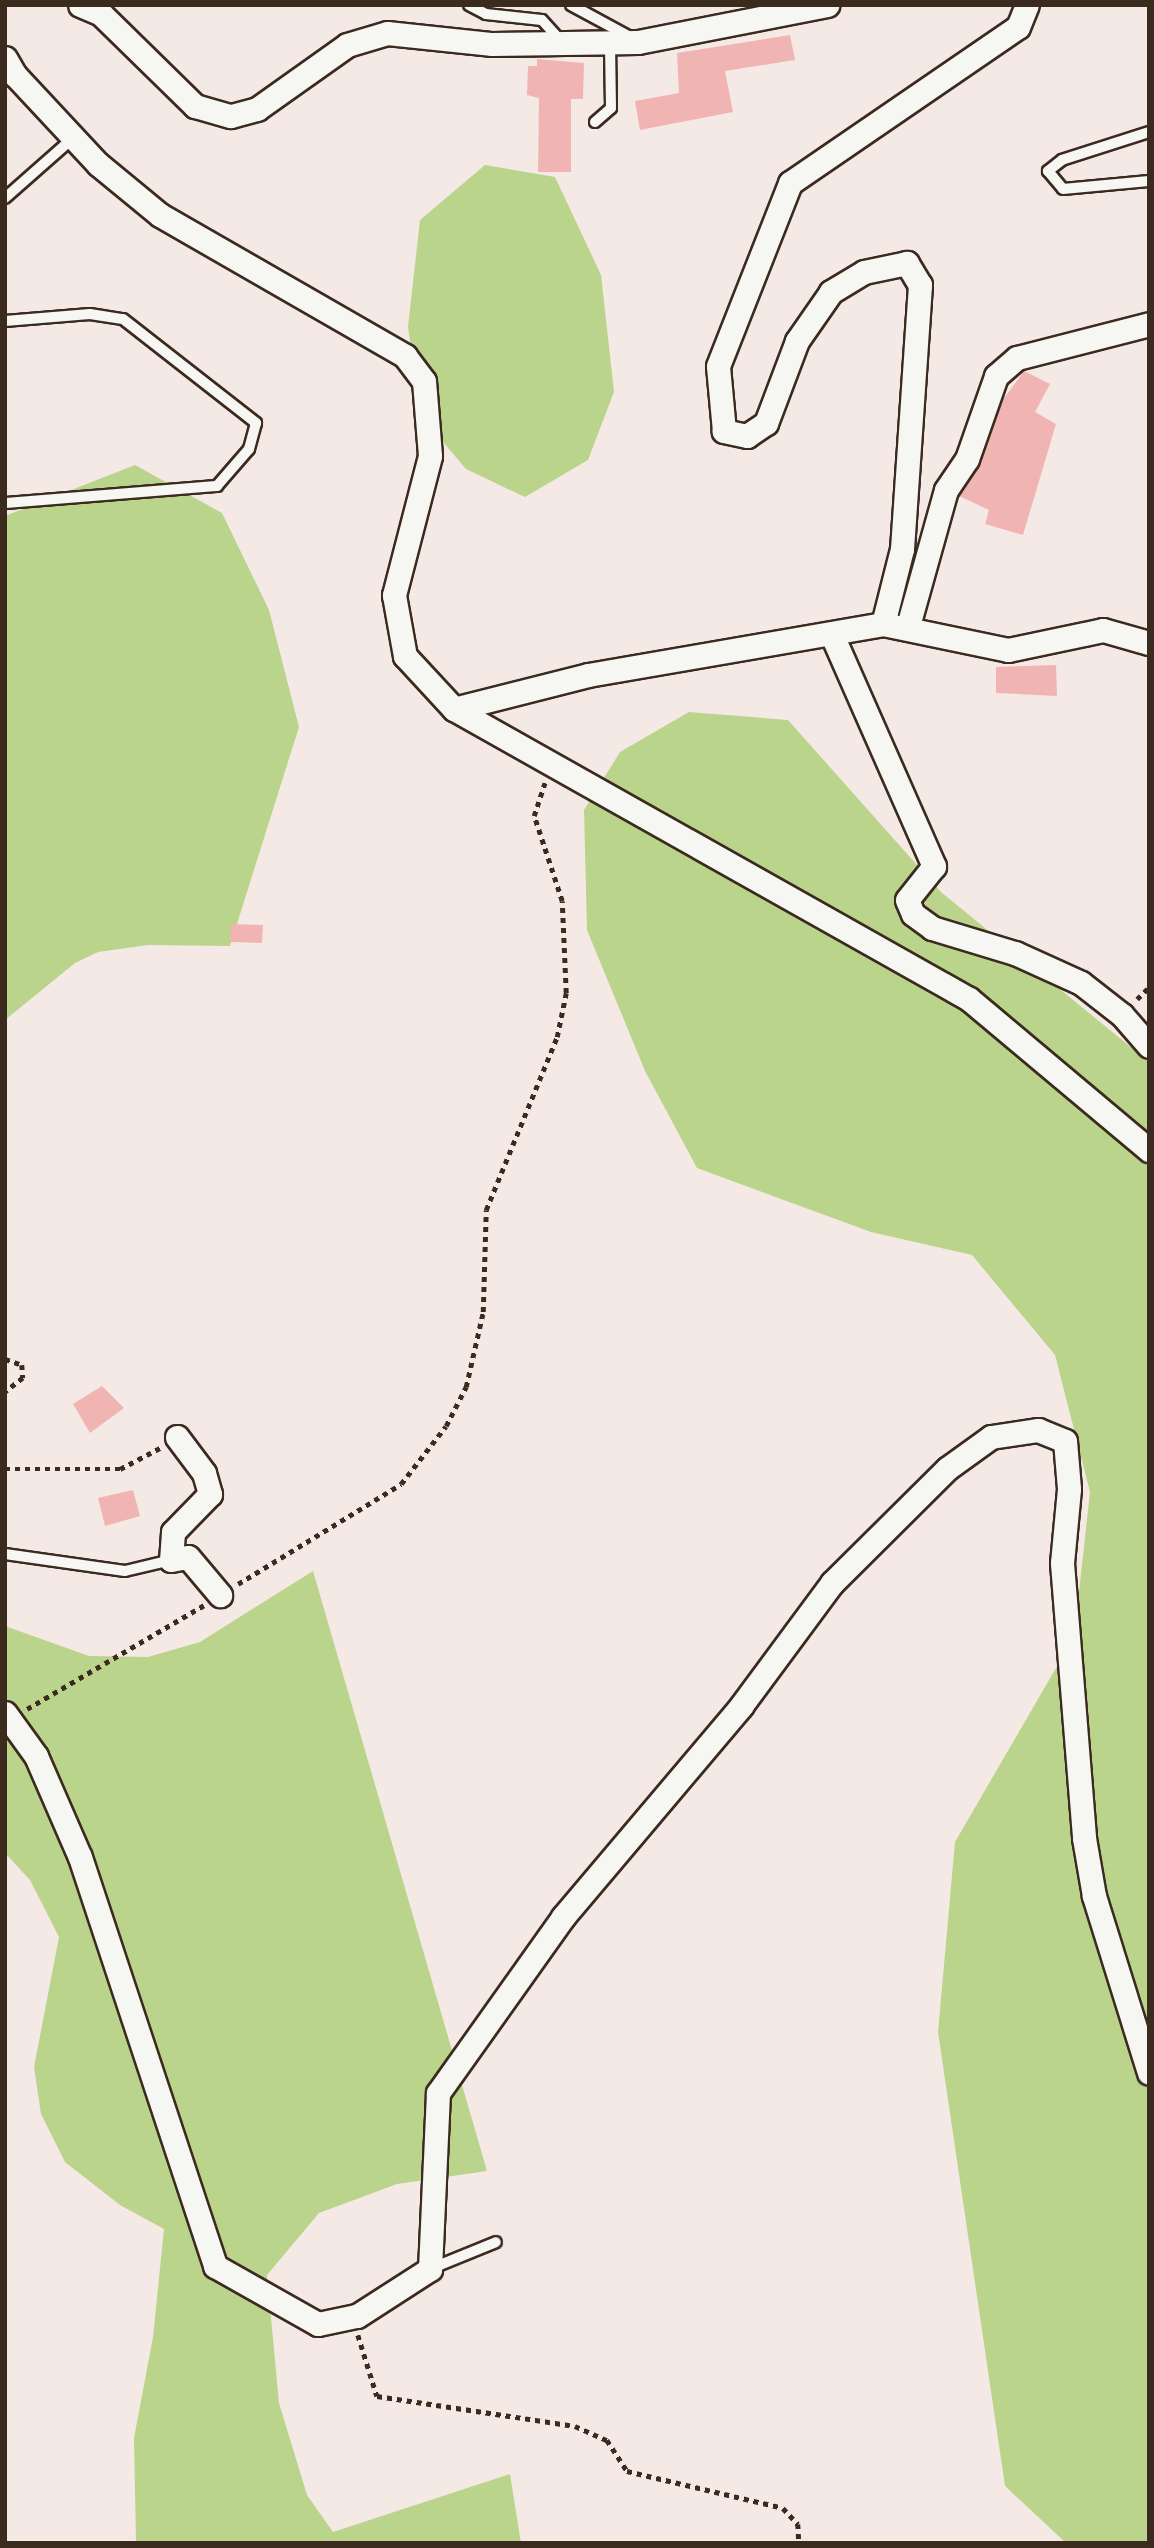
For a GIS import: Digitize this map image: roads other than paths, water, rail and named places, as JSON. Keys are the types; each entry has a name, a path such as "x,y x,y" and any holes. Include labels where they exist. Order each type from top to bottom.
{"street":[{"path":"80,5 101,13 195,106 231,116 257,109 347,45 387,33 492,44 559,39 638,42 827,5"},
{"path":"883,624 902,549 920,285 907,263 864,272 831,292 797,341 766,423 747,436 724,431 718,366 790,183 1018,27 1027,5"},
{"path":"8,71 73,138 160,215 405,356 424,381 430,456 394,595 405,656 454,709 969,999 1149,1150"},
{"path":"908,626 946,490 967,459 996,376 1017,358 1149,324"},
{"path":"454,709 588,675 832,635 883,624 908,626 1008,650 1103,630 1149,643"},
{"path":"832,635 934,866 907,900 913,914 932,928 1015,953 1081,983 1122,1015 1149,1046"},
{"path":"8,1715 36,1756 80,1857 215,2266 318,2323 357,2316 430,2269 438,2093 563,1917 741,1706 832,1583 948,1468 991,1437 1038,1430 1065,1441 1069,1489 1062,1563 1084,1838 1094,1896 1149,2073"},
{"path":"177,1437 204,1473 210,1494 173,1532 171,1560 188,1557 220,1595"}],"lane":[{"path":"470,5 486,14 542,20 559,39"},
{"path":"571,5 638,42"},
{"path":"595,122 611,108 610,41"},
{"path":"1149,132 1062,160 1048,172 1063,189 1149,181"},
{"path":"5,198 73,138"},
{"path":"5,321 90,314 123,319 256,423 249,449 217,486 5,503"},
{"path":"5,1554 125,1571 171,1560"},
{"path":"430,2269 496,2242"}]}
